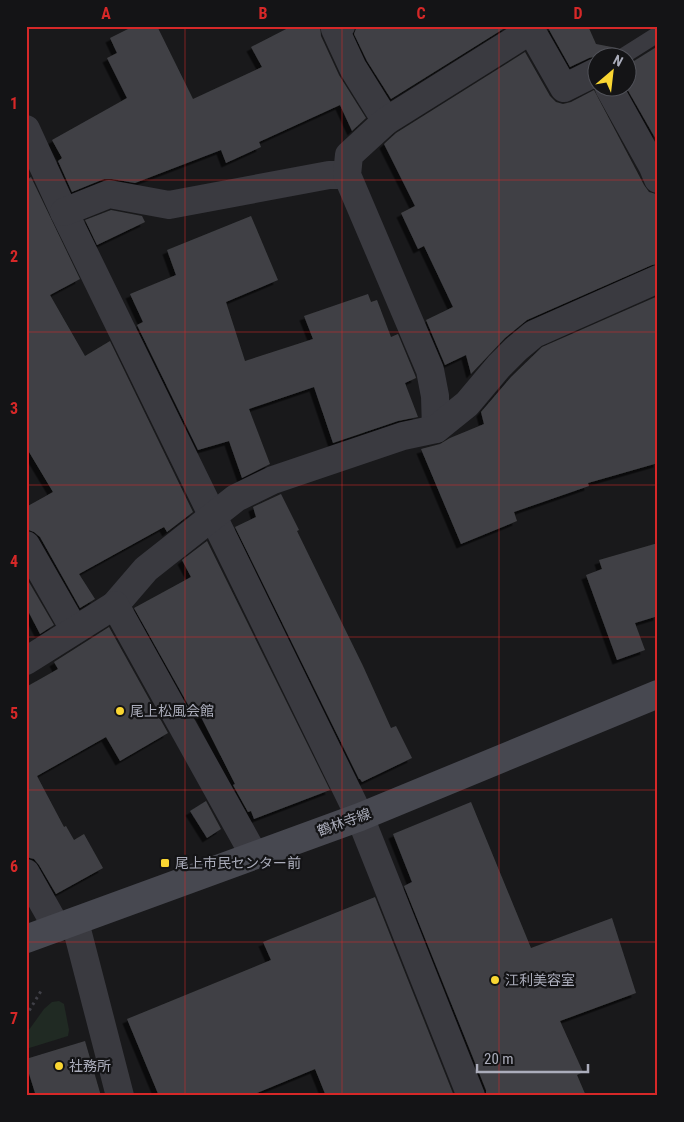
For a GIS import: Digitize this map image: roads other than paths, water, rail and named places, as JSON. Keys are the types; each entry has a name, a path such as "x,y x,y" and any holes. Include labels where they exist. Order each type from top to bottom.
{"main road":[{"name":"鶴林寺線","path":"26,939 254,854 360,817 658,694"}],"street":[{"path":"341,26 335,29 353,68 386,121"},
{"path":"64,212 109,194 169,204 329,175 348,165 386,121 531,28 564,88 586,77"},
{"path":"616,98 656,170"},
{"path":"29,141 360,817 471,1096"},
{"path":"348,165 430,370 435,396 436,429"},
{"path":"26,661 74,629 115,605 146,569 236,498 273,480 403,436 436,429 467,404 499,366 534,334 658,279"},
{"path":"26,545 74,629"},
{"path":"115,605 254,854"},
{"path":"26,872 66,925 120,1096"}],"lane":[{"path":"636,48 658,34"}],"place":[{"name":"尾上松風会館","path":"120,711"},
{"name":"尾上市民センター前","path":"165,863"},
{"name":"江利美容室","path":"495,980"},
{"name":"社務所","path":"59,1066"}]}
